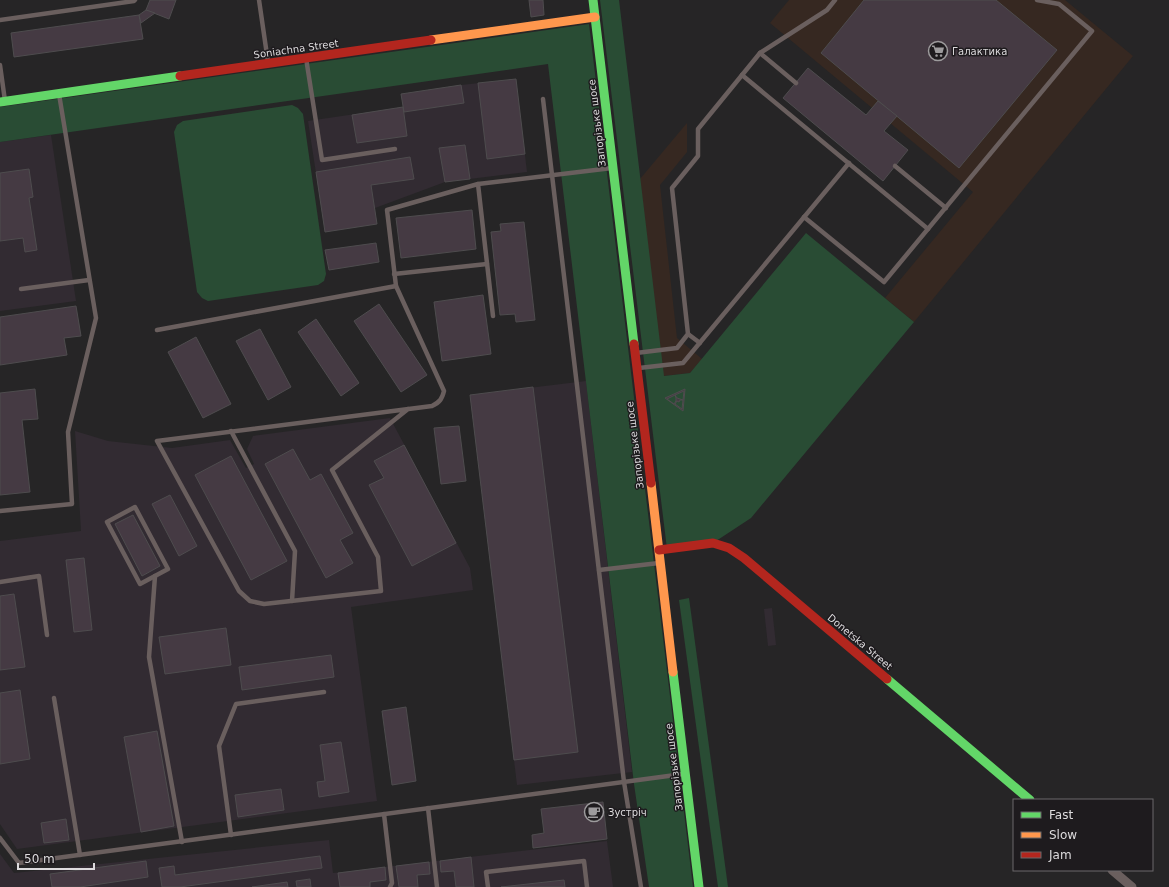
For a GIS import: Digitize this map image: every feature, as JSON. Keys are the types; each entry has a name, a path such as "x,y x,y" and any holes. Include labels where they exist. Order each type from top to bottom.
{"street":[{"name":"Запорізьке шосе","path":"593,0 699,887"},
{"name":"Soniachna Street","path":"3,102 595,17"},
{"name":"Donetska Street","path":"659,550 713,543 729,548 744,558 1029,799"},
{"path":"1113,871 1132,887"}],"lane":[{"path":"0,20 135,0"},
{"path":"259,0 268,64"},
{"path":"700,344 688,334 672,188 698,156 698,129 760,53 827,10 835,0"},
{"path":"804,217 884,282 1092,31 1059,4 1037,0"},
{"path":"760,53 796,83"},
{"path":"306,58 322,160 395,149"},
{"path":"0,65 3,102"},
{"path":"742,75 928,229"},
{"path":"0,511 72,504 68,432 96,318 59,94"},
{"path":"543,99 624,782 641,887"},
{"path":"637,369 683,363 849,163"},
{"path":"895,166 946,208"},
{"path":"408,409 332,470 378,557 381,591 264,604 250,600 239,591 157,441 231,431 432,406 438,403 442,398 444,391 396,286 387,210 478,184 613,168"},
{"path":"478,184 493,316"},
{"path":"394,274 487,264"},
{"path":"21,289 89,280"},
{"path":"157,330 396,286"},
{"path":"635,353 677,348 688,334"},
{"path":"231,431 295,551 292,601"},
{"path":"135,507 168,568 155,576 140,584 107,522 135,507"},
{"path":"599,570 660,563"},
{"path":"0,582 39,576 47,635"},
{"path":"155,576 149,657 182,842"},
{"path":"231,835 219,746 236,704 324,692"},
{"path":"54,698 80,855"},
{"path":"0,838 18,863 686,774"},
{"path":"428,808 437,887"},
{"path":"384,814 392,883 390,887"},
{"path":"488,887 486,872 584,861 587,887"}],"shaded area":[{"path":"789,0 1065,0 1133,56 914,322 885,298 973,192 770,23"},
{"path":"516,79 527,172 445,182 375,208 377,224 325,232 308,121 403,107 401,94"},
{"path":"687,123 687,152 660,185 677,338 702,359 690,373 663,376 640,179"},
{"path":"51,135 76,301 0,311 0,142"},
{"path":"586,381 632,772 517,785 470,395"},
{"path":"390,418 470,568 473,590 351,607 377,801 17,849 0,824 0,541 81,531 75,431 108,441 172,448 230,440 246,468 254,464 247,449 253,436"},
{"path":"772,608 776,645 768,646 764,609"},
{"path":"329,840 333,873 607,841 613,887 0,887 0,854 14,873"}],"green space":[{"path":"600,0 619,0 664,376 690,373 806,233 914,322 751,518 713,543 667,549"},
{"path":"589,24 693,887 649,887 634,784 548,64 0,142 0,107"},
{"path":"292,105 298,108 303,114 326,274 324,281 318,285 208,301 202,298 197,292 174,132 177,125 183,121"},
{"path":"689,598 728,887 718,887 679,600"}],"building":[{"path":"150,0 176,0 169,19 146,10"},
{"path":"529,0 543,0 544,15 531,17"},
{"path":"864,0 996,0 1057,50 959,168 821,53"},
{"path":"146,10 155,13 141,23 139,15"},
{"path":"139,15 143,39 14,57 11,33"},
{"path":"808,68 866,115 878,101 897,116 884,131 908,150 883,181 783,98"},
{"path":"516,79 525,154 487,159 478,83"},
{"path":"461,85 464,103 404,112 401,94"},
{"path":"403,107 407,136 357,143 352,115"},
{"path":"465,145 470,179 445,182 439,148"},
{"path":"410,157 414,179 371,185 377,224 325,232 316,172"},
{"path":"29,169 33,197 29,198 37,250 25,252 23,238 0,241 0,173"},
{"path":"472,210 476,249 401,258 396,218"},
{"path":"524,222 535,320 516,322 515,314 500,315 491,232 501,231 500,224"},
{"path":"376,243 379,262 329,270 325,250"},
{"path":"483,295 491,354 442,361 434,302"},
{"path":"379,304 427,375 401,392 354,321"},
{"path":"76,306 81,336 64,338 67,355 0,365 0,317"},
{"path":"316,319 359,383 341,396 298,332"},
{"path":"260,329 291,387 268,400 236,341"},
{"path":"196,337 231,404 203,418 168,352"},
{"path":"533,387 578,752 514,760 470,395"},
{"path":"35,389 38,419 22,420 30,492 0,495 0,393"},
{"path":"685,389 683,411 665,398","holes":["684,391 683,400 677,398 675,395","675,395 676,398 674,404 667,399","680,400 683,400 682,409 675,404 677,401 679,402"]},
{"path":"459,426 466,481 441,484 434,428"},
{"path":"404,445 456,543 412,566 369,485 384,478 374,461"},
{"path":"293,449 310,480 321,474 353,533 340,540 353,563 326,578 265,464"},
{"path":"231,456 287,561 251,580 195,475"},
{"path":"170,495 197,546 179,556 152,504"},
{"path":"133,515 160,566 142,576 115,524"},
{"path":"84,558 92,630 74,632 66,560"},
{"path":"14,594 25,667 0,670 0,596"},
{"path":"226,628 231,665 165,674 159,637"},
{"path":"331,655 334,677 242,690 239,667"},
{"path":"20,690 30,759 0,764 0,693"},
{"path":"406,707 416,781 392,785 382,711"},
{"path":"157,731 174,826 141,832 124,737"},
{"path":"341,742 349,792 319,797 317,782 325,781 320,745"},
{"path":"281,789 284,810 238,817 235,795"},
{"path":"603,802 607,839 533,848 532,835 544,833 541,809"},
{"path":"66,819 69,840 44,843 41,823"},
{"path":"320,856 322,868 180,887 162,887 159,868 174,866 175,875"},
{"path":"471,857 474,887 456,887 454,871 441,872 440,861"},
{"path":"146,861 148,877 80,887 52,887 50,874"},
{"path":"429,862 430,874 417,875 418,887 399,887 396,866"},
{"path":"385,867 386,880 370,882 370,887 340,887 338,873"},
{"path":"310,879 311,887 297,887 296,881"},
{"path":"564,880 565,887 501,887"},
{"path":"287,882 288,887 252,887"}],"traffic: fast":[{"path":"593,0 634,344"},
{"path":"0,102 180,76"},
{"path":"673,672 699,887"},
{"path":"887,679 1029,799"}],"traffic: slow":[{"path":"431,40 595,17"},
{"path":"651,483 673,672"}],"traffic: jam":[{"path":"180,76 431,40"},
{"path":"634,344 651,483"},
{"path":"659,550 713,543 729,548 744,558 887,679"}],"place":[{"name":"Галактика","path":"938,51"},
{"name":"Зустріч","path":"594,812"}]}
